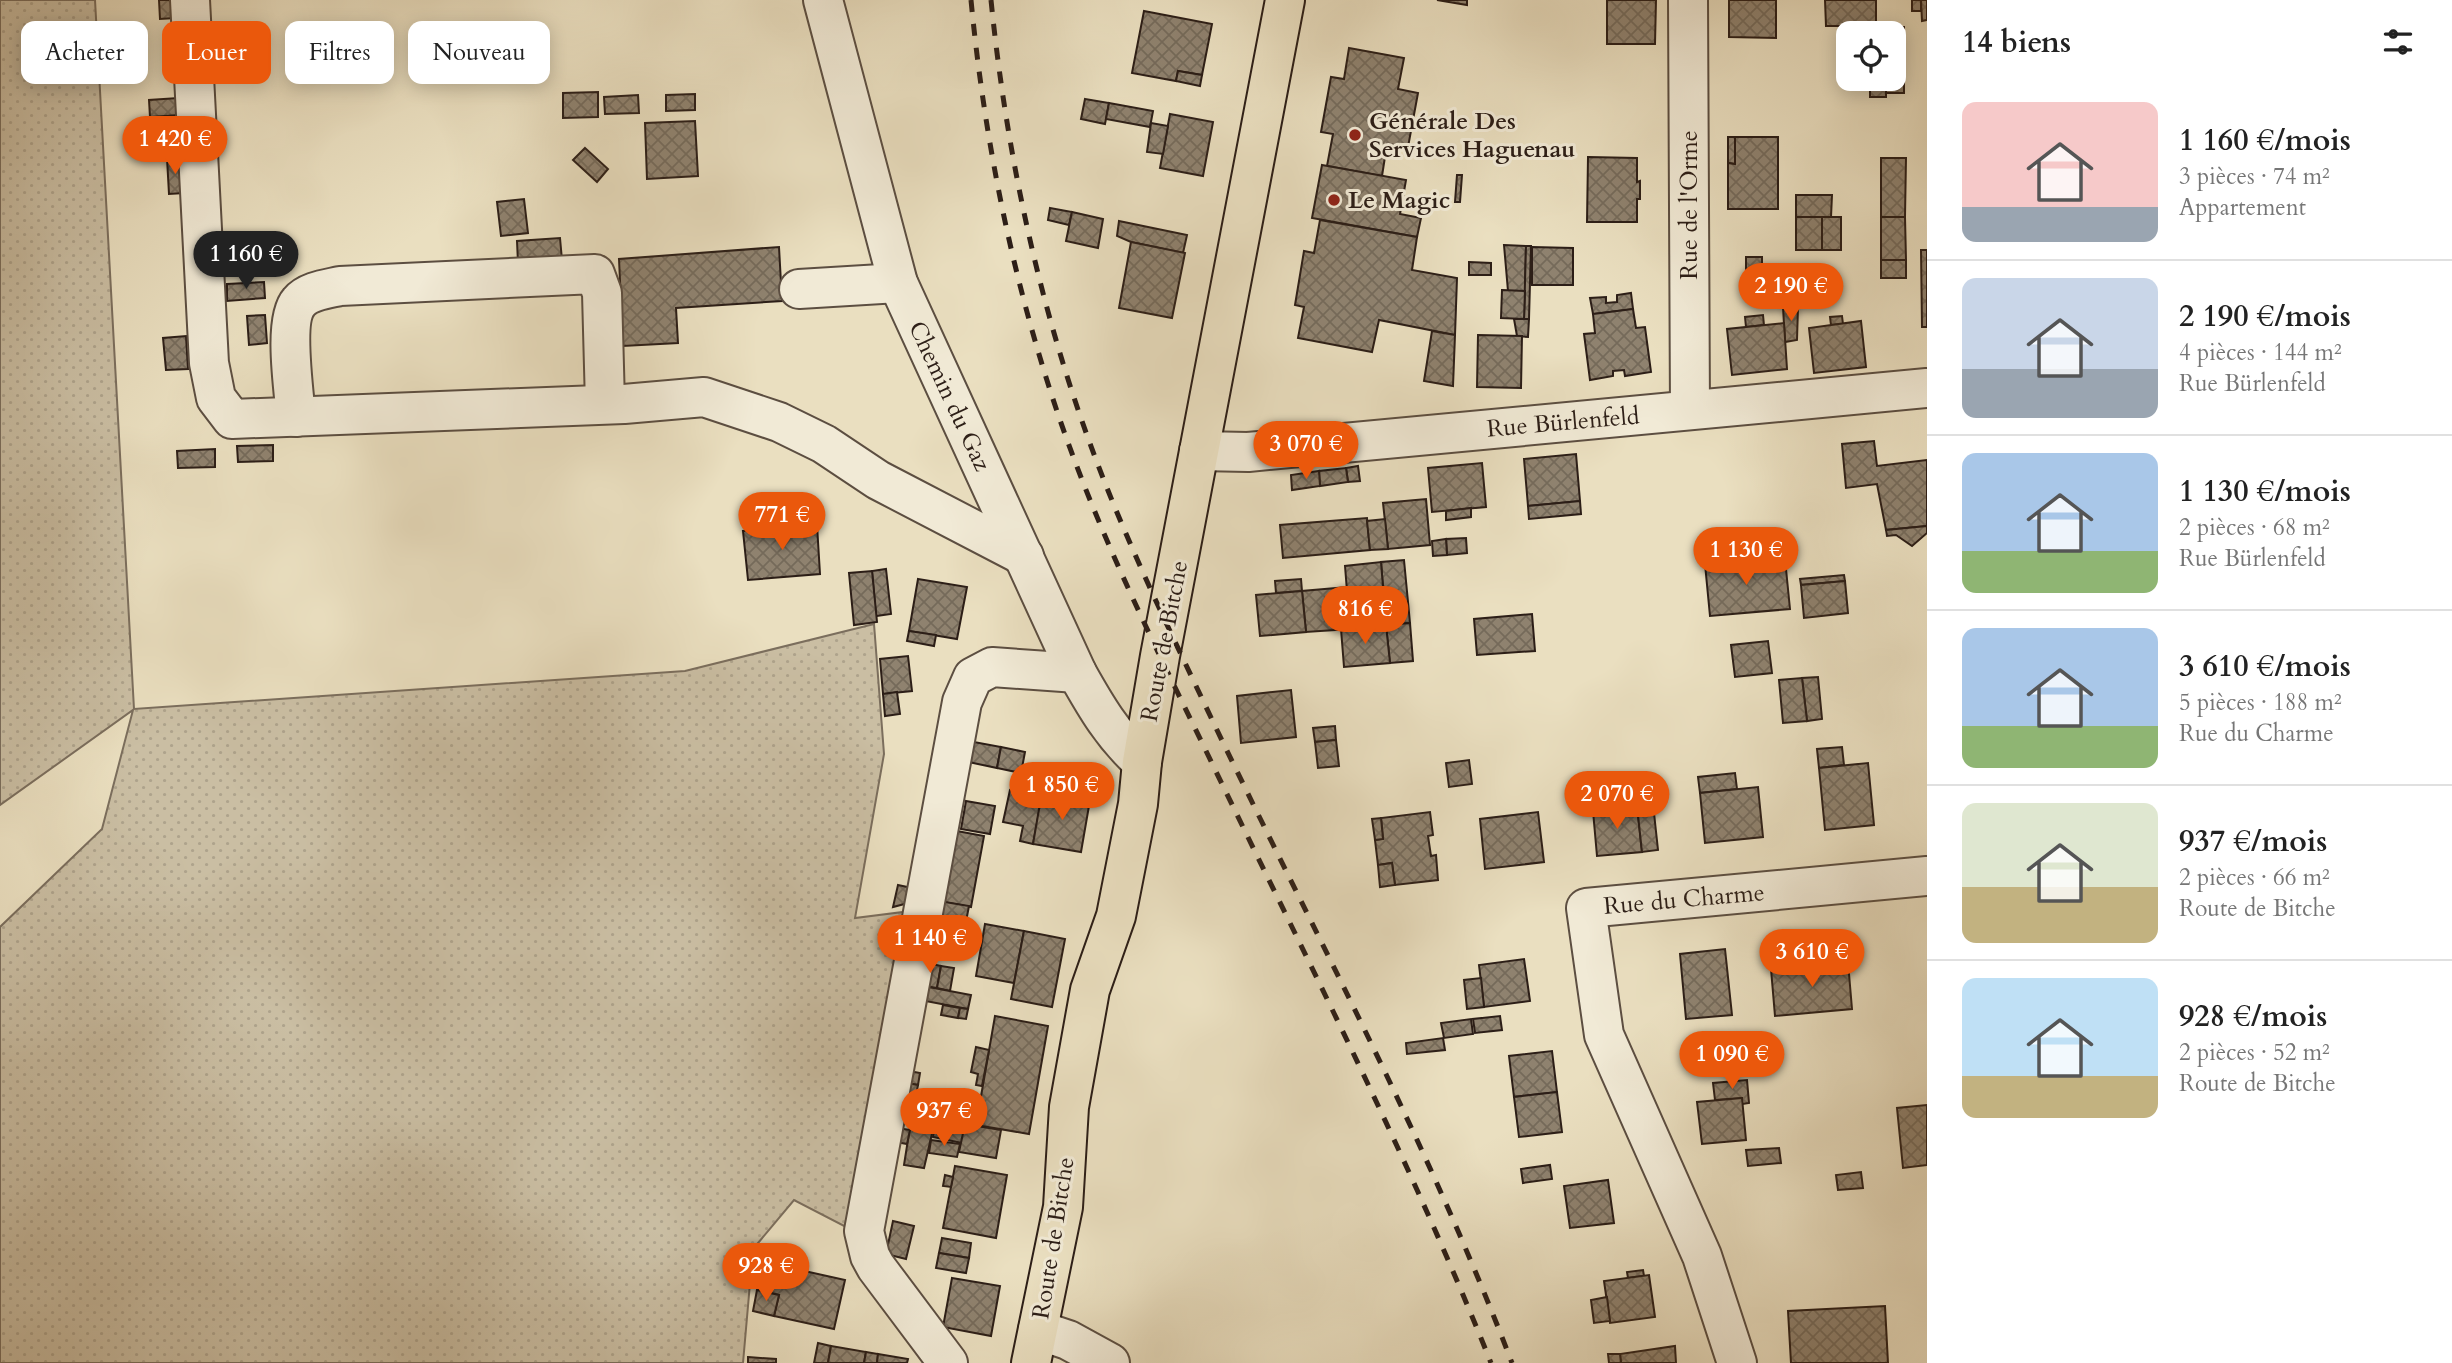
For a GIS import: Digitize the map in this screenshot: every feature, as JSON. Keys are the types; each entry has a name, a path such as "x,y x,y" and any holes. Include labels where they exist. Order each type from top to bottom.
{"main road":[{"name":"Route de Bitche","path":"1035,1347 1063,1208 1069,1107 1090,990 1116,916 1199,451 1285,0"}],"street":[{"path":"190,0 209,363 216,398 232,419 615,404 704,397 779,422 824,444 878,481 1024,556"},
{"name":"Chemin du Gaz","path":"823,0 898,283 1077,673 1101,718 1117,740 1142,762"},
{"name":"Rue de l'Orme","path":"1688,0 1690,410"},
{"path":"296,417 291,318 299,301 316,292 340,286 582,275 595,275 602,293 615,404"},
{"path":"799,289 898,283"},
{"name":"Rue Bürlenfeld","path":"1199,451 1248,452 1927,388"},
{"path":"948,1363 876,1267 870,1256 864,1231 960,715 967,685 981,671 992,667 1077,673"},
{"name":"Rue du Charme","path":"1737,1363 1702,1256 1604,1035 1586,908 1927,876"},
{"path":"1035,1347 1068,1340 1110,1363"}],"shaded area":[{"path":"0,0 95,0 96,21 21,21 21,84 100,84 134,709 685,671 874,624 884,754 855,918 911,911 848,1228 794,1200 753,1249 743,1363 0,1363 0,927 102,829 133,710 0,805"}],"building":[{"path":"159,0 174,0 175,18 160,19"},
{"path":"1437,0 1467,0 1467,5"},
{"path":"1607,0 1656,0 1655,44 1607,44"},
{"path":"1729,0 1776,0 1776,38 1729,37"},
{"path":"1825,0 1876,0 1876,21 1836,21 1836,26 1826,26"},
{"path":"1912,0 1921,0 1921,11 1912,11"},
{"path":"1921,0 1927,0 1927,20 1922,21"},
{"path":"1144,11 1212,24 1202,75 1178,71 1176,81 1132,73"},
{"path":"1349,48 1404,58 1398,89 1418,93 1408,147 1387,144 1382,176 1327,166 1333,134 1321,132 1331,77 1344,79"},
{"path":"1178,71 1202,75 1200,86 1176,81"},
{"path":"1870,91 1886,91 1886,97 1870,97"},
{"path":"1886,91 1904,91 1904,93"},
{"path":"598,92 598,117 563,118 563,93"},
{"path":"695,94 695,110 666,111 666,95"},
{"path":"638,95 639,113 605,114 604,97"},
{"path":"178,98 180,115 150,117 149,100"},
{"path":"1085,99 1109,103 1105,124 1081,119"},
{"path":"1109,103 1153,111 1150,127 1106,119"},
{"path":"1170,114 1213,122 1203,176 1160,168"},
{"path":"695,121 698,176 647,179 645,123"},
{"path":"1151,123 1168,126 1163,154 1147,152"},
{"path":"1728,137 1735,137 1735,164 1728,163"},
{"path":"1735,137 1778,137 1778,209 1728,209 1728,163 1735,164"},
{"path":"585,148 608,169 597,182 573,160"},
{"path":"1588,157 1637,158 1640,199 1637,199 1637,222 1587,222"},
{"path":"167,158 182,158 184,193 169,194"},
{"path":"1881,158 1906,158 1905,217 1881,217"},
{"path":"1322,165 1406,180 1400,214 1421,218 1417,237 1312,218"},
{"path":"1457,175 1462,175 1460,202 1455,202"},
{"path":"1796,195 1832,195 1831,217 1796,217"},
{"path":"524,199 528,233 501,236 497,202"},
{"path":"1050,208 1072,212 1069,225 1048,220"},
{"path":"1072,212 1103,219 1098,248 1066,241"},
{"path":"1796,217 1822,217 1822,250 1796,250"},
{"path":"1822,217 1841,217 1841,250 1822,250"},
{"path":"1881,217 1905,217 1906,260 1881,260"},
{"path":"1320,220 1417,237 1412,270 1457,278 1455,335 1379,320 1372,352 1298,338 1304,307 1295,305 1304,251 1314,253"},
{"path":"1119,221 1187,235 1183,253 1131,242 1117,236"},
{"path":"560,238 562,260 518,263 517,241"},
{"path":"1131,242 1185,253 1172,318 1119,308"},
{"path":"1504,245 1526,246 1525,291 1508,291"},
{"path":"1526,246 1531,246 1529,319 1524,319"},
{"path":"779,247 782,301 676,308 678,343 623,346 619,259"},
{"path":"1532,247 1573,248 1573,285 1532,285"},
{"path":"1921,250 1927,250 1927,327 1922,327"},
{"path":"1746,257 1762,257 1762,286 1746,286"},
{"path":"1881,260 1906,260 1906,278 1881,278"},
{"path":"1469,262 1491,263 1491,275 1469,275"},
{"path":"1780,266 1797,266 1797,285 1781,285"},
{"path":"264,282 265,298 227,301 227,284"},
{"path":"1781,285 1797,285 1798,307 1781,307"},
{"path":"1502,290 1525,291 1524,319 1501,318"},
{"path":"1631,293 1633,309 1593,314 1590,298 1606,297 1606,303 1617,302 1617,295"},
{"path":"1783,307 1798,307 1797,340 1785,342"},
{"path":"1633,309 1636,328 1645,327 1651,372 1625,376 1624,370 1613,371 1613,376 1590,380 1584,334 1595,333 1593,314"},
{"path":"265,315 267,343 249,345 247,316"},
{"path":"1763,315 1764,325 1746,327 1745,317"},
{"path":"1842,316 1843,324 1831,325 1830,317"},
{"path":"1514,319 1529,319 1528,337 1517,336"},
{"path":"1861,321 1866,367 1814,373 1809,328"},
{"path":"1784,323 1787,369 1732,375 1727,329"},
{"path":"1432,331 1455,335 1453,386 1424,381"},
{"path":"1478,335 1522,336 1521,388 1477,387"},
{"path":"186,336 188,369 166,370 163,338"},
{"path":"1874,441 1877,466 1927,460 1927,526 1886,530 1877,484 1846,488 1842,444"},
{"path":"273,445 273,461 238,462 237,446"},
{"path":"215,449 215,467 178,468 177,451"},
{"path":"1576,454 1580,501 1528,506 1524,459"},
{"path":"1482,463 1486,507 1432,512 1428,468"},
{"path":"1358,466 1360,481 1348,482 1346,468"},
{"path":"1346,468 1348,482 1320,486 1319,471"},
{"path":"1319,471 1320,486 1292,490 1291,475"},
{"path":"1426,499 1430,545 1388,549 1383,503"},
{"path":"1580,501 1581,514 1529,519 1528,506"},
{"path":"1471,508 1471,517 1446,520 1446,511"},
{"path":"1367,518 1370,550 1283,558 1280,525"},
{"path":"1385,519 1388,549 1370,550 1367,521"},
{"path":"817,525 820,574 748,580 743,531"},
{"path":"1927,526 1927,533 1912,546 1896,535 1887,536 1886,530"},
{"path":"1466,538 1467,553 1447,555 1446,539"},
{"path":"1446,539 1447,555 1433,556 1432,541"},
{"path":"1785,556 1786,569 1773,570 1772,558"},
{"path":"1772,558 1773,570 1786,569 1790,609 1710,616 1705,564"},
{"path":"1404,560 1410,623 1386,625 1381,562"},
{"path":"1381,562 1386,625 1350,629 1345,566"},
{"path":"886,569 891,614 876,616 872,571"},
{"path":"872,571 877,622 854,625 849,573"},
{"path":"1844,575 1845,581 1801,585 1800,579"},
{"path":"918,579 967,587 957,639 909,631"},
{"path":"1301,579 1302,591 1276,593 1275,581"},
{"path":"1845,581 1848,613 1804,618 1801,585"},
{"path":"1347,587 1350,629 1306,632 1302,591"},
{"path":"1302,591 1306,632 1260,636 1256,595"},
{"path":"1532,614 1535,651 1477,655 1474,619"},
{"path":"1410,623 1413,661 1390,663 1386,625"},
{"path":"1386,625 1390,663 1344,667 1341,629"},
{"path":"909,631 936,635 934,646 907,641"},
{"path":"1768,641 1772,673 1735,677 1731,645"},
{"path":"908,656 912,691 883,694 880,659"},
{"path":"1818,677 1822,719 1807,721 1802,678"},
{"path":"1802,678 1807,721 1783,723 1779,680"},
{"path":"1291,690 1296,737 1241,743 1237,696"},
{"path":"897,692 900,714 885,716 883,694"},
{"path":"1335,726 1336,740 1315,742 1313,728"},
{"path":"963,740 1001,747 997,768 959,760"},
{"path":"1336,740 1339,766 1318,768 1315,742"},
{"path":"1001,747 1025,752 1021,773 997,768"},
{"path":"1842,747 1844,765 1819,768 1817,749"},
{"path":"1469,760 1472,784 1449,787 1446,763"},
{"path":"1868,763 1874,825 1825,830 1819,768"},
{"path":"1735,773 1737,789 1700,793 1698,777"},
{"path":"1758,787 1763,837 1705,843 1700,793"},
{"path":"1010,790 1042,796 1033,844 1020,841 1023,826 1003,822"},
{"path":"1042,792 1090,800 1081,852 1033,844"},
{"path":"966,801 995,806 990,834 961,829"},
{"path":"1637,806 1642,852 1597,856 1593,811"},
{"path":"1430,812 1433,835 1428,836 1431,856 1436,855 1438,880 1395,885 1392,863 1378,865 1375,840 1383,839 1381,818"},
{"path":"1538,812 1544,862 1485,869 1480,819"},
{"path":"1654,813 1658,850 1642,852 1638,815"},
{"path":"1381,818 1383,839 1375,840 1372,819"},
{"path":"946,829 984,836 971,907 933,900"},
{"path":"1392,863 1395,885 1380,887 1378,865"},
{"path":"898,885 917,889 916,901 893,907"},
{"path":"933,900 969,906 961,947 926,941"},
{"path":"985,924 1024,931 1014,983 976,976"},
{"path":"1024,931 1065,939 1052,1007 1011,999"},
{"path":"1725,949 1732,1015 1686,1019 1680,954"},
{"path":"1524,959 1530,1001 1484,1007 1479,965"},
{"path":"923,962 941,966 937,988 918,985"},
{"path":"1848,962 1852,1009 1775,1016 1771,969"},
{"path":"941,966 954,968 950,991 937,988"},
{"path":"1481,978 1484,1007 1467,1009 1464,980"},
{"path":"918,985 971,995 968,1009 915,999"},
{"path":"943,1005 960,1008 958,1018 941,1015"},
{"path":"960,1008 968,1009 966,1019 958,1018"},
{"path":"995,1016 1048,1026 1029,1134 976,1125"},
{"path":"1500,1016 1502,1030 1475,1033 1473,1019"},
{"path":"1471,1019 1473,1034 1444,1038 1441,1023"},
{"path":"1443,1038 1445,1050 1407,1054 1406,1043"},
{"path":"976,1047 989,1050 982,1086 976,1085 978,1074 971,1072"},
{"path":"1552,1051 1557,1092 1514,1097 1509,1056"},
{"path":"904,1070 920,1073 918,1085 901,1082"},
{"path":"1747,1080 1749,1103 1742,1104 1742,1098 1715,1100 1713,1083"},
{"path":"901,1082 918,1085 912,1114 896,1111"},
{"path":"1557,1092 1562,1132 1519,1137 1514,1097"},
{"path":"1742,1098 1746,1140 1702,1144 1697,1102"},
{"path":"1927,1105 1927,1165 1903,1168 1897,1108"},
{"path":"913,1108 937,1112 924,1168 904,1165"},
{"path":"937,1112 967,1118 962,1143 933,1137"},
{"path":"965,1124 1001,1130 996,1158 959,1152"},
{"path":"898,1128 910,1130 907,1144 896,1142"},
{"path":"931,1140 960,1144 957,1157 929,1153"},
{"path":"1779,1148 1781,1163 1748,1166 1746,1150"},
{"path":"1550,1165 1552,1179 1523,1183 1521,1169"},
{"path":"955,1166 1007,1175 996,1238 943,1228"},
{"path":"1861,1172 1863,1188 1838,1190 1836,1175"},
{"path":"945,1175 953,1177 951,1187 943,1186"},
{"path":"1608,1180 1614,1223 1570,1228 1564,1186"},
{"path":"893,1221 914,1226 906,1259 886,1254"},
{"path":"942,1238 971,1243 969,1258 939,1253"},
{"path":"939,1253 969,1258 966,1273 936,1268"},
{"path":"764,1262 845,1280 834,1329 774,1316 779,1295 757,1290"},
{"path":"1643,1270 1644,1276 1628,1278 1627,1272"},
{"path":"1649,1275 1655,1317 1610,1323 1604,1281"},
{"path":"952,1278 1000,1286 991,1336 943,1327"},
{"path":"757,1290 779,1295 774,1316 753,1311"},
{"path":"1607,1297 1610,1321 1594,1323 1591,1300"},
{"path":"1885,1306 1888,1363 1791,1363 1788,1311"},
{"path":"818,1343 831,1346 828,1363 814,1363"},
{"path":"831,1346 866,1352 864,1363 828,1363"},
{"path":"1675,1346 1676,1363 1621,1363 1620,1354"},
{"path":"866,1352 878,1354 877,1363 864,1363"},
{"path":"878,1354 908,1359 907,1363 877,1363"},
{"path":"1608,1354 1620,1354 1621,1363 1609,1363"},
{"path":"748,1357 776,1359 776,1363 748,1363"}],"railway":[{"path":"971,0 983,101 1011,250 1052,396 1085,488 1144,623 1391,1132 1491,1363"},
{"path":"991,0 1005,111 1026,222 1053,331 1102,475 1132,549 1182,657 1371,1042 1445,1201 1512,1363"}],"place":[{"name":"Générale Des Services Haguenau","path":"1355,135"},
{"name":"Le Magic","path":"1334,200"}]}
